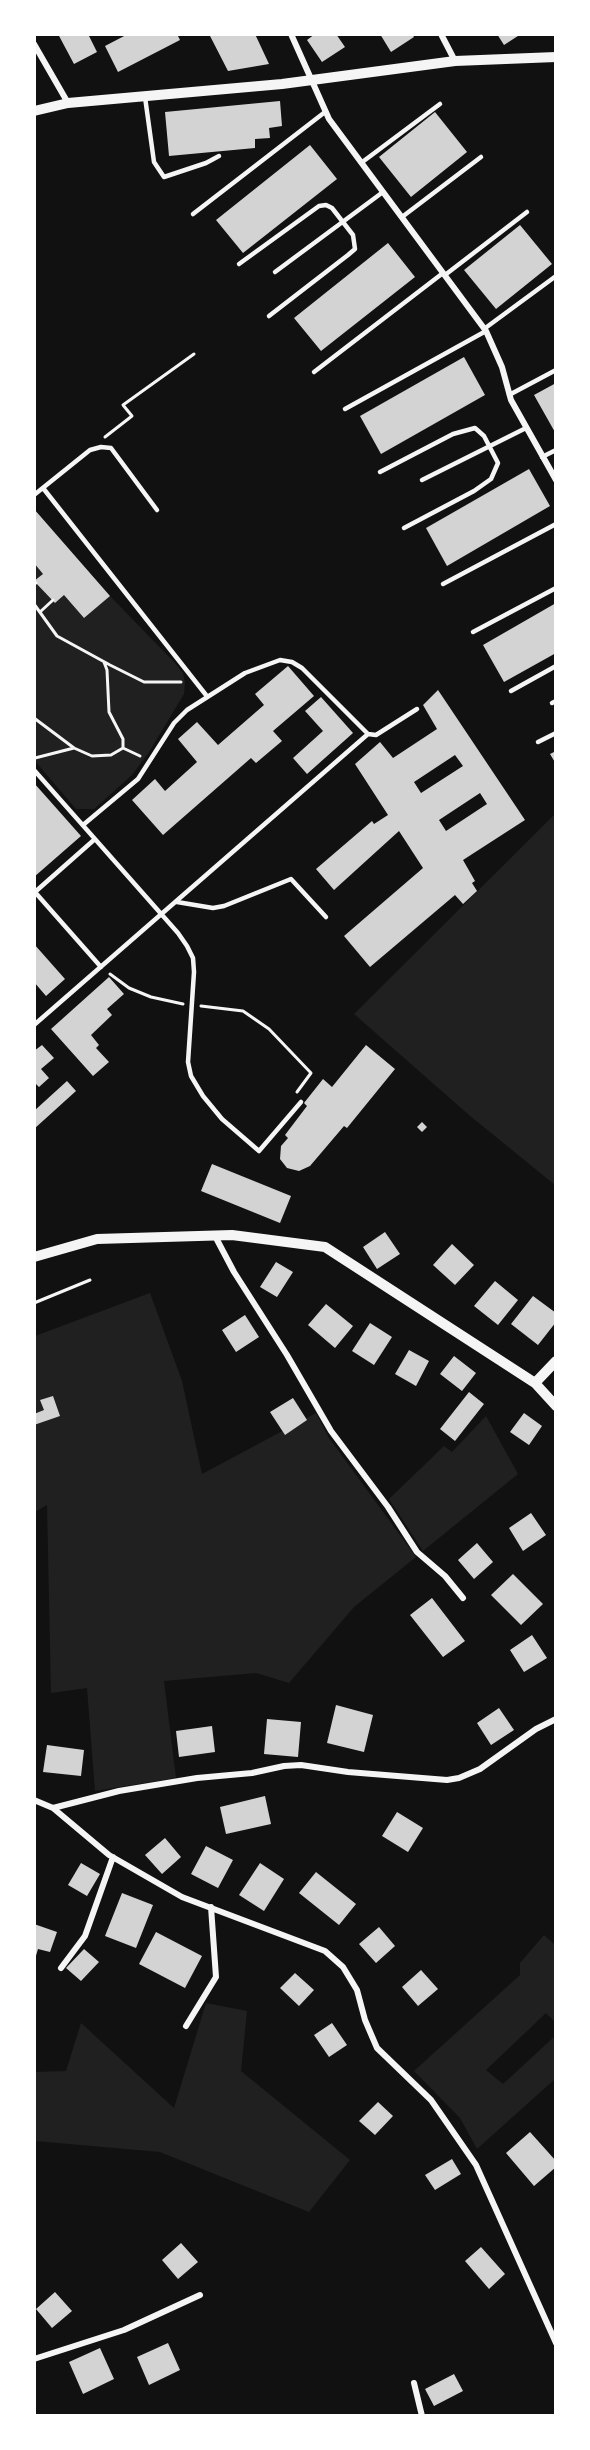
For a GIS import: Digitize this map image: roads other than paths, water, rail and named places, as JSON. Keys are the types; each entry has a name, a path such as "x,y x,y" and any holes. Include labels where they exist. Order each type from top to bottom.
{"street":[{"path":"291,34 325,112 485,330 502,367 509,395 555,480"},
{"path":"441,34 455,61"},
{"path":"34,44 68,103"},
{"path":"34,111 68,103 313,80 455,61 555,57"},
{"path":"215,1236 234,1272 287,1355 331,1431 388,1507 417,1552 445,1576 463,1598"},
{"path":"34,1257 97,1239 215,1236 254,1238 325,1247 535,1383 555,1406"},
{"path":"535,1383 555,1361"},
{"path":"53,1808 118,1791 197,1778 252,1773 284,1766 447,1780 459,1778 480,1769 536,1729 555,1719"},
{"path":"34,1800 53,1808 113,1857 182,1897 325,1951 343,1966 357,1990 365,2020 377,2048 430,2100 476,2165 555,2343"},
{"path":"61,1968 85,1936 113,1857"},
{"path":"186,2026 216,1977 211,1907"},
{"path":"34,2359 124,2330 200,2295"},
{"path":"414,2383 422,2415"}],"lane":[{"path":"145,97 154,162 164,177 206,163 219,156"},
{"path":"361,163 440,104"},
{"path":"193,214 325,112"},
{"path":"402,217 481,158"},
{"path":"275,272 383,192"},
{"path":"239,264 319,206 326,205 333,208 353,235 355,249 269,316"},
{"path":"314,372 527,212"},
{"path":"345,409 485,330 555,276"},
{"path":"509,395 555,370"},
{"path":"380,472 464,430 475,428 484,436 498,463 491,479 474,491 404,528"},
{"path":"422,480 526,428"},
{"path":"34,495 90,450 111,448 157,510"},
{"path":"542,457 555,450"},
{"path":"43,488 206,695"},
{"path":"443,584 555,524"},
{"path":"473,632 555,588"},
{"path":"83,825 138,779 174,723 187,710 206,695 245,672 280,660 292,662 342,705 369,734 376,735 417,709"},
{"path":"511,691 555,666"},
{"path":"538,742 555,733"},
{"path":"34,1024 369,734"},
{"path":"34,770 178,933 193,958 188,1062 191,1076 203,1096 237,1134 259,1151 301,1102"},
{"path":"95,839 35,892 101,967"},
{"path":"177,902 213,908 224,906 291,879 326,917"}]}
